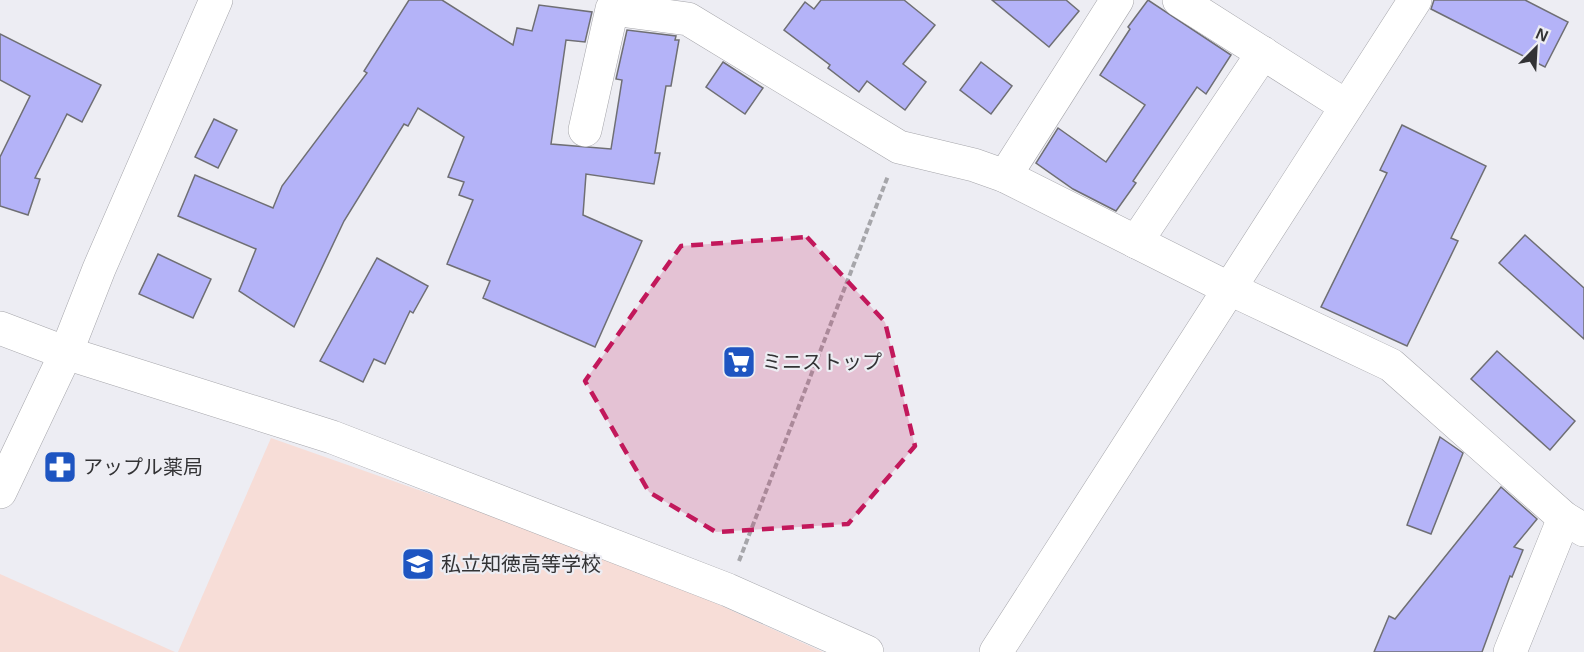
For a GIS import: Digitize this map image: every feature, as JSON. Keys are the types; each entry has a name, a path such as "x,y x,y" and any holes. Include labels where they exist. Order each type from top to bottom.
{"street":[{"path":"0,492 66,353 99,268 216,0"},
{"path":"1005,176 1117,0"},
{"path":"1179,0 1346,106"},
{"path":"996,652 1415,0"},
{"path":"585,130 612,9 688,19 794,86 899,147 974,165 1005,176 1228,288 1391,365 1574,524 1510,652"},
{"path":"1136,242 1263,52"},
{"path":"0,328 66,353 332,437 728,590 867,652"}],"path":[{"path":"728,590 899,147"}],"highlighted area":[{"path":"807,237 885,322 915,446 848,524 716,532 649,492 585,381 681,246"}],"shaded area":[{"name":"私立知徳高等学校","path":"271,438 541,533 700,596 823,652 178,652"},
{"path":"0,574 175,652 0,652"}],"building":[{"path":"409,0 442,0 513,45 517,28 532,31 539,5 592,12 585,42 566,40 551,144 611,149 622,80 616,79 627,30 676,36 675,40 679,40 671,86 666,86 655,153 660,153 654,184 586,174 583,215 642,241 595,347 483,298 490,281 447,264 473,200 459,195 464,182 448,177 464,137 418,108 408,126 404,124 344,221 294,327 239,291 256,249 178,216 195,175 273,208 282,186 367,73 364,71"},
{"path":"821,0 904,0 935,25 903,64 926,82 905,110 867,81 859,92 828,68 830,65 784,30 805,2 814,9"},
{"path":"992,0 1066,0 1079,11 1049,47"},
{"path":"1148,0 1231,55 1206,94 1197,87 1133,181 1136,183 1116,211 1073,189 1036,163 1058,128 1106,162 1145,105 1100,75 1130,29 1128,27"},
{"path":"1434,0 1525,0 1568,22 1545,67 1431,9"},
{"path":"0,34 101,85 82,122 67,114 35,178 40,179 28,215 0,206 0,157 30,96 0,80"},
{"path":"723,62 763,88 745,114 706,87"},
{"path":"981,62 1012,86 991,114 960,90"},
{"path":"214,119 237,130 218,168 195,157"},
{"path":"1402,125 1486,166 1451,238 1458,241 1407,346 1321,307 1387,173 1380,170"},
{"path":"1525,235 1584,288 1584,339 1499,263"},
{"path":"158,254 211,279 193,318 139,294"},
{"path":"377,258 428,286 413,313 410,311 385,364 374,359 363,382 320,361"},
{"path":"1497,351 1575,421 1550,450 1471,379"},
{"path":"1440,437 1463,453 1431,534 1407,525"},
{"path":"1501,487 1537,519 1514,547 1523,550 1512,577 1510,576 1482,652 1374,652 1389,616 1395,619"}],"place":[{"name":"ミニストップ","path":"739,362"},
{"name":"アップル薬局","path":"60,467"},
{"name":"私立知徳高等学校","path":"418,564"}]}
